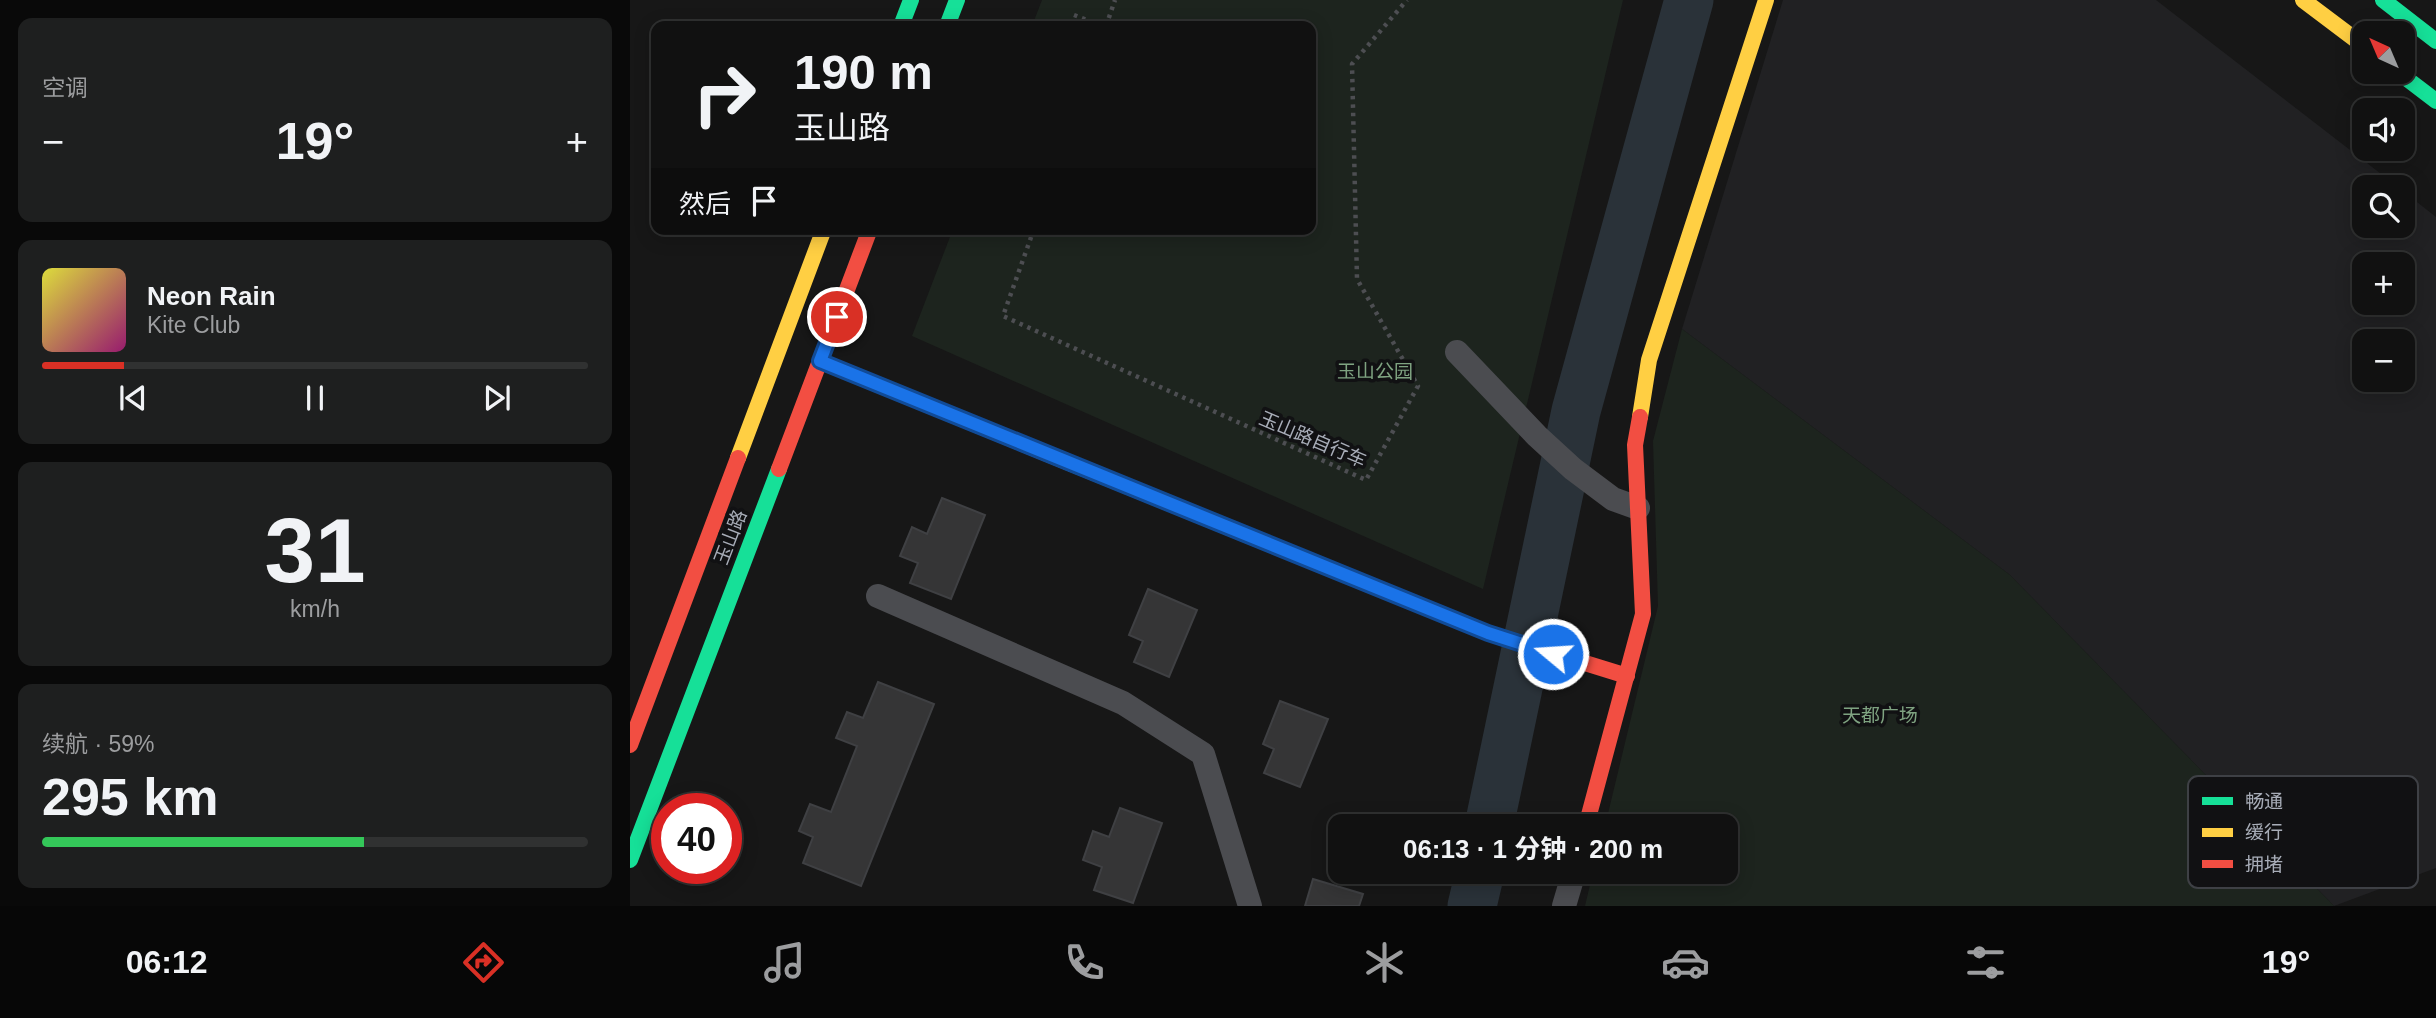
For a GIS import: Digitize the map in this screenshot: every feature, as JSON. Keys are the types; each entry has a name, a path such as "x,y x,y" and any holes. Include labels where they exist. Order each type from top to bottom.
{"street":[{"path":"903,21 911,0"},
{"path":"949,21 957,0"},
{"path":"1589,814 1643,614 1635,445 1649,360 1766,0"},
{"path":"2303,0 2352,37"},
{"path":"2383,0 2436,41"},
{"path":"2414,84 2436,100"},
{"name":"玉山路","path":"630,745 822,235"},
{"name":"玉山路","path":"630,860 868,235"},
{"path":"1457,352 1537,436 1573,469 1613,499 1638,508"},
{"path":"820,361 1488,633 1627,676"},
{"path":"878,596 1123,703 1203,754 1250,906"}],"path":[{"path":"1106,21 1115,0"},
{"name":"玉山路自行车","path":"1032,235 1003,316 1366,480 1418,386 1357,279 1352,64 1407,0"},
{"path":"1074,15 1090,21"}],"shaded area":[{"path":"1783,0 2156,0 2352,151 2352,161 2364,161 2382,175 2352,175 2352,238 2415,238 2415,200 2436,217 2436,868 2418,875 2418,776 2207,776 2010,575 1682,329"},
{"path":"2316,888 2382,888 2334,906"}],"green space":[{"name":"玉山公园","path":"1042,0 1623,0 1483,589 912,336 951,235 1316,235 1316,21 1034,21"},
{"name":"天都广场","path":"1682,329 2010,575 2207,776 2188,776 2188,888 2316,888 2334,906 1585,906 1590,884 1738,884 1738,814 1608,814 1658,606 1653,441"}],"building":[{"path":"942,498 985,515 951,599 910,583 918,563 900,556 912,527 927,534"},
{"path":"1148,589 1197,610 1169,677 1134,662 1143,641 1129,635"},
{"path":"878,682 934,704 861,886 803,863 813,837 799,831 810,804 831,812 857,746 836,738 847,712 863,718"},
{"path":"1280,701 1328,719 1300,787 1264,773 1274,749 1263,744"},
{"path":"1120,808 1162,823 1133,903 1094,890 1102,867 1083,860 1093,831 1109,837"},
{"path":"1313,879 1363,894 1359,906 1305,906"}],"waterway":[{"path":"1492,814 1576,411 1689,0"},
{"path":"1472,906 1477,884"}],"traffic: fast":[{"path":"903,21 911,0"},
{"path":"949,21 957,0"},
{"path":"2383,0 2436,41"},
{"path":"2414,84 2436,101"},
{"path":"1072,464 1488,633 1520,643"},
{"path":"630,860 779,469"}],"traffic: slow":[{"path":"1640,417 1649,360 1766,0"},
{"path":"2303,0 2352,37"},
{"path":"738,458 822,235"},
{"path":"820,361 1072,464"}],"traffic: jam":[{"path":"779,469 868,235"},
{"path":"1589,814 1643,614 1635,445 1640,417"},
{"path":"630,745 738,458"},
{"path":"1520,643 1627,676"}],"route":[{"path":"837,317 820,361 1488,633 1553,654"}]}
